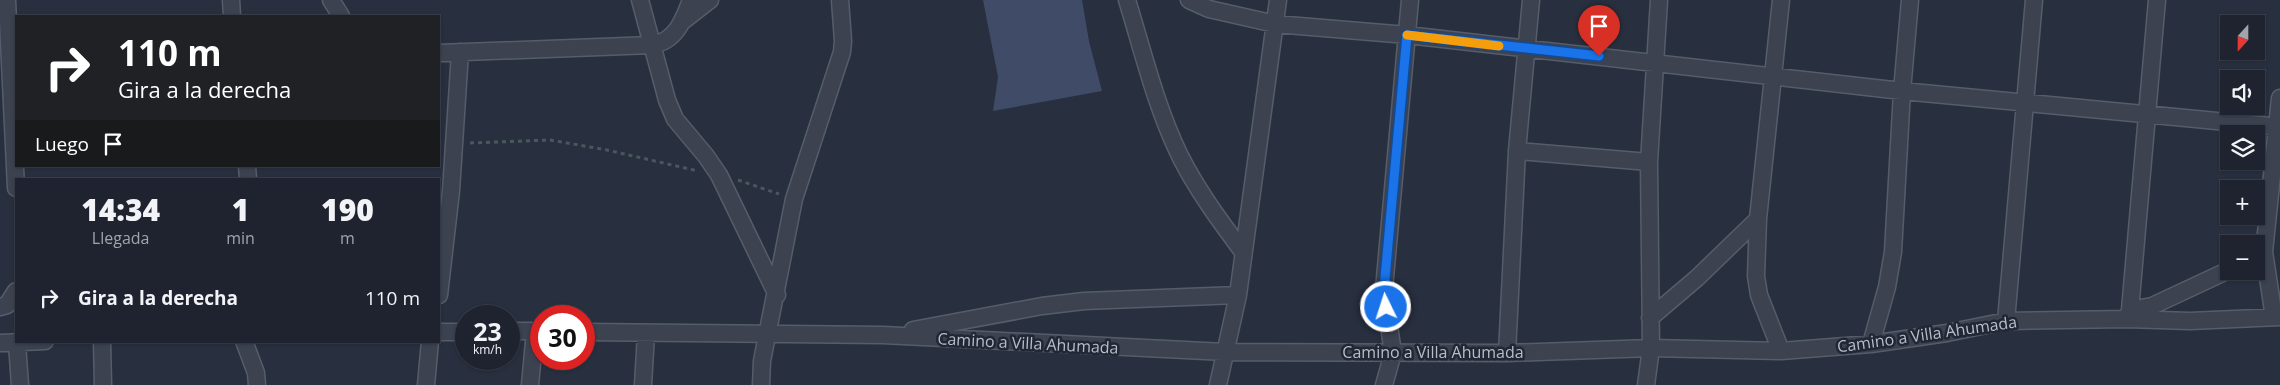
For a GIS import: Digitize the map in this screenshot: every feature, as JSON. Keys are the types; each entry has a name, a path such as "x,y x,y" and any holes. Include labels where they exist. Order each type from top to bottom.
{"street":[{"path":"7,0 15,178"},
{"path":"231,0 232,15"},
{"path":"330,0 339,15"},
{"path":"640,0 667,100 676,118 706,156 718,175 777,295"},
{"path":"683,22 691,0"},
{"path":"440,53 652,45 663,43 670,38 683,22 710,0"},
{"path":"761,385 761,368 777,295 794,199 842,52 840,0"},
{"path":"1127,0 1160,105 1180,156 1211,208 1243,252"},
{"path":"1189,0 1209,9 1275,24 1407,35 1902,90 2279,126"},
{"path":"1218,385 1238,295 1278,0"},
{"path":"1384,385 1393,353 1384,292 1410,0"},
{"path":"1507,353 1517,151 1531,0"},
{"path":"1646,385 1651,348 1649,162 1659,0"},
{"path":"1781,0 1775,75 1758,218 1756,276 1759,295 1781,351"},
{"path":"1871,344 1887,287 1893,252 1902,90 1910,0"},
{"path":"2006,321 2034,0"},
{"path":"2157,0 2129,315 2220,274"},
{"path":"440,278 445,191 454,143 460,52"},
{"path":"2263,235 2279,126 2280,98"},
{"path":"1517,151 1649,162"},
{"path":"1650,318 1697,278 1758,218"},
{"path":"2265,248 2280,228"},
{"path":"2265,273 2277,317"},
{"path":"0,307 7,305 15,293"},
{"path":"883,335 1042,306 1084,301 1238,295"},
{"name":"Camino a Villa Ahumada","path":"595,332 883,335 1225,352 1507,353 1651,348 1781,351 1871,344 1947,333 2006,321 2129,315 2190,322 2277,317"},
{"path":"440,332 455,332"},
{"path":"643,385 646,334"},
{"path":"0,343 15,343"},
{"path":"20,385 31,343"},
{"path":"102,343 103,385"},
{"path":"245,343 256,373 257,385"},
{"path":"426,385 430,343"},
{"path":"530,385 532,370"}],"path":[{"path":"454,143 550,140 607,150 718,175 794,199"}],"water":[{"path":"983,0 1082,0 1089,41 1102,91 993,111 998,77"}],"slow traffic":[{"path":"1407,35 1499,46"}],"route":[{"path":"1386,307 1385,278 1407,35 1599,56"}]}
